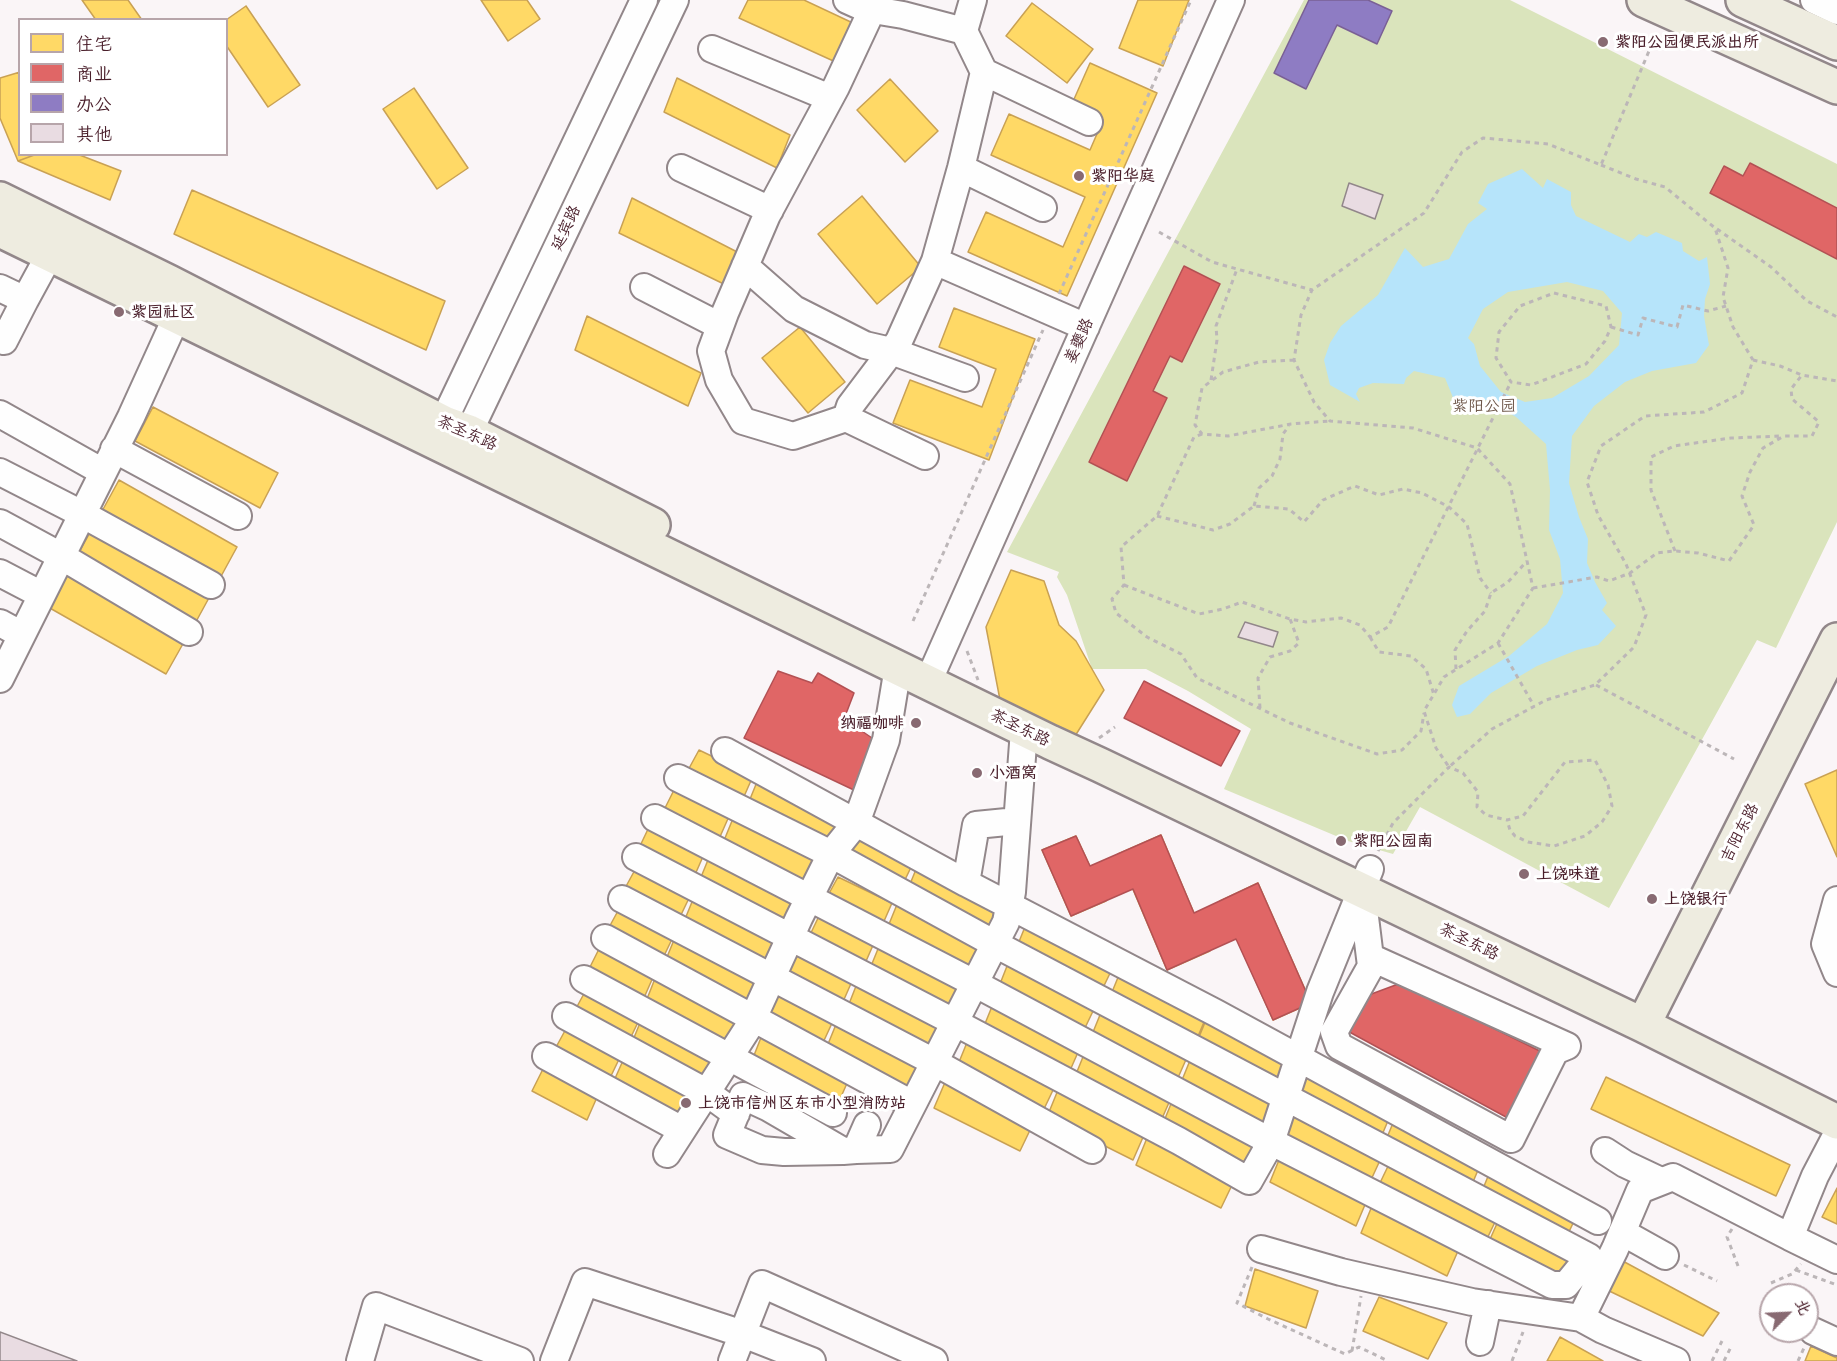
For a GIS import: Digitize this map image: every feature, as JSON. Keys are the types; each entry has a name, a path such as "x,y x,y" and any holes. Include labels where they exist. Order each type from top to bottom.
{"main road":[{"path":"1743,0 1837,43"},
{"path":"1655,5 1837,87"},
{"name":"茶圣东路","path":"0,199 169,282 452,438 898,667 931,673"},
{"name":"茶圣东路","path":"0,230 177,316 452,438 931,673 974,704 1024,730 1366,880 1648,1017 1837,1102"},
{"name":"吉阳东路","path":"1648,1017 1837,640"},
{"name":"茶圣东路","path":"1648,1017 1837,1122"}],"street":[{"name":"延宾路","path":"452,438 644,0"},
{"name":"延宾路","path":"452,438 675,0"},
{"path":"847,0 872,10 903,15 964,31"},
{"path":"973,0 964,31 984,72 1089,122"},
{"name":"姜夔路","path":"931,673 1231,0"},
{"path":"1814,0 1837,11"},
{"path":"872,10 830,98 770,210 711,351 719,380 743,422 793,436 846,418 925,456"},
{"path":"712,49 830,98"},
{"path":"846,418 850,406 899,341 935,261 961,168 984,72"},
{"path":"681,168 770,210"},
{"path":"961,168 1043,208"},
{"path":"0,338 4,341 50,254"},
{"path":"935,261 1086,327"},
{"path":"745,266 794,309 865,345 891,351 965,378"},
{"path":"644,287 720,326"},
{"path":"0,288 25,300"},
{"path":"0,678 11,629 42,595 177,316"},
{"path":"0,414 103,472"},
{"path":"114,449 238,516"},
{"path":"0,472 211,585"},
{"path":"0,523 61,556 189,632"},
{"path":"0,573 42,595"},
{"path":"667,1154 753,1017 831,854 856,823 886,740 898,667"},
{"path":"849,1150 743,1096 727,1136 762,1150 784,1152 890,1149 1006,922 1012,892 1024,730"},
{"path":"725,751 966,883 1216,1013 1599,1221"},
{"path":"655,818 974,983 1271,1142 1552,1285 1566,1285 1589,1257 995,944 831,854 678,778"},
{"path":"966,883 976,825 1017,821"},
{"path":"636,857 954,1022 1249,1181 1271,1142 1320,992 1366,880"},
{"path":"1366,880 1371,966 1334,1032 1339,1046 1511,1139 1555,1051 1572,1037"},
{"path":"622,899 772,976 1092,1150"},
{"path":"1837,900 1825,944 1837,973"},
{"path":"605,938 912,1104"},
{"path":"1370,957 1572,1037"},
{"path":"584,979 833,1113"},
{"path":"566,1016 706,1092 736,1114"},
{"path":"1509,1173 1572,1037"},
{"path":"546,1056 682,1130"},
{"path":"849,1150 867,1125"},
{"path":"1790,1237 1815,1176 1837,1134"},
{"path":"1605,1151 1625,1164 1662,1181"},
{"path":"1581,1318 1640,1190 1673,1177 1837,1260"},
{"path":"1622,1232 1665,1256"},
{"path":"1261,1250 1365,1278 1488,1304 1581,1318 1603,1330 1676,1361"},
{"path":"554,1361 585,1282 743,1334 812,1361"},
{"path":"732,1361 762,1284 934,1361"},
{"path":"1480,1342 1488,1304"},
{"path":"360,1361 376,1306 520,1361"},
{"path":"1819,1334 1837,1342"}],"path":[{"path":"1601,165 1655,5"},
{"path":"1330,421 1314,402 1294,360 1301,315 1312,290 1424,213 1462,152 1483,138 1548,144 1636,179 1665,187 1715,228 1771,267 1807,301 1837,317"},
{"path":"1715,228 1728,268 1723,297 1733,327 1753,360 1780,366 1802,375 1837,381"},
{"path":"1159,232 1212,262 1312,290"},
{"path":"1212,380 1217,340 1216,326 1238,269"},
{"path":"1554,293 1606,306 1611,327 1605,341 1587,364 1531,385 1511,382 1496,358 1499,332 1521,306 1554,293"},
{"path":"1611,327 1638,335 1643,318 1677,327 1683,305 1708,311 1726,306"},
{"path":"1202,434 1195,425 1202,388 1222,372 1259,362 1294,360"},
{"path":"1366,880 1393,823 1449,767 1492,729 1546,700 1595,685 1634,646 1646,615 1630,573 1598,515 1587,482 1601,446 1645,416 1704,412 1742,393 1753,360"},
{"path":"1675,551 1651,490 1651,457 1674,446 1731,438 1812,436 1819,422 1792,399 1791,390 1802,375"},
{"path":"1370,637 1388,627 1511,382"},
{"path":"1330,421 1413,428 1477,448 1510,484 1533,588 1498,643 1444,677 1424,711 1422,731 1402,750 1377,754 1290,723 1197,678 1181,654 1148,637 1116,613 1112,599 1124,585 1121,547 1157,516 1194,437 1202,434 1228,436 1291,424 1330,421"},
{"path":"1157,516 1213,530 1230,524 1254,506 1259,488 1272,476 1280,459 1283,434 1291,424"},
{"path":"1533,588 1597,577 1609,581 1630,573 1657,553 1675,551 1698,553 1730,561 1754,525 1742,496 1750,472 1763,448 1784,436"},
{"path":"1254,506 1289,509 1304,522 1323,500 1355,486 1379,495 1403,489 1422,493 1449,507 1467,524 1480,578 1491,593"},
{"path":"1456,670 1455,650 1467,631 1485,611 1491,593 1508,582 1527,561"},
{"path":"1124,585 1199,614 1242,602 1290,619 1306,622 1341,618 1360,625 1379,652 1411,656 1426,669 1434,695"},
{"path":"1260,708 1258,678 1270,657 1290,651 1299,643 1290,619"},
{"path":"1498,643 1534,707"},
{"path":"1595,685 1734,759"},
{"path":"1424,711 1436,748 1449,767 1463,773 1478,792 1477,807 1486,816 1507,820 1523,816 1565,762 1595,760 1608,785 1612,806 1602,822 1585,836 1554,846 1528,842 1515,836 1507,820"},
{"path":"1738,1266 1727,1237 1742,1213"},
{"path":"1771,1283 1792,1274 1813,1248"},
{"path":"1261,1250 1237,1303 1345,1354 1359,1347 1388,1361"},
{"path":"1665,1256 1717,1281"},
{"path":"1796,1270 1837,1285"},
{"path":"1352,1351 1365,1278"},
{"path":"1512,1361 1531,1310"},
{"path":"1712,1361 1722,1341"},
{"path":"1724,1361 1732,1345"}],"green space":[{"name":"紫阳公园","path":"1304,0 1510,0 1837,164 1837,522 1776,648 1757,640 1609,908 1420,807 1393,854 1348,841 1224,789 1251,729 1146,669 1092,669 1067,595 1057,577 1059,572 1007,552"}],"water":[{"path":"1522,169 1543,188 1547,179 1571,192 1571,205 1576,216 1630,242 1639,234 1647,237 1656,232 1682,243 1683,251 1699,261 1707,257 1710,284 1705,299 1704,316 1709,345 1696,363 1652,371 1625,382 1594,406 1572,436 1569,483 1588,539 1587,563 1607,603 1602,610 1616,626 1598,645 1577,650 1537,666 1491,693 1470,714 1457,717 1452,705 1459,686 1509,656 1547,624 1563,593 1560,559 1549,530 1550,490 1546,444 1516,417 1486,400 1454,400 1445,378 1414,371 1406,378 1404,384 1373,383 1359,388 1356,394 1360,402 1330,385 1324,360 1330,343 1341,326 1378,295 1405,248 1423,267 1449,259 1468,224 1487,209 1478,203 1488,184","holes":["1567,282 1603,291 1622,313 1619,345 1589,376 1552,398 1525,402 1501,392 1480,366 1474,344 1468,338 1483,309 1508,292"]}],"building: 住宅":[{"path":"82,0 128,0 141,18 95,18"},
{"path":"481,0 527,0 540,19 508,41"},
{"path":"748,0 804,0 855,24 840,64 739,18"},
{"path":"1138,0 1189,0 1163,66 1119,48"},
{"path":"1032,3 1093,49 1067,83 1006,36"},
{"path":"246,6 300,85 268,107 228,48 228,19"},
{"name":"紫阳华庭","path":"1090,63 1157,93 1067,296 968,252 986,212 1063,247 1085,197 991,155 1009,114 1090,150 1103,120 1071,106"},
{"path":"18,73 18,156 32,156 18,161 0,118 0,78"},
{"path":"677,78 790,135 777,168 664,112"},
{"path":"890,79 938,131 905,162 857,110"},
{"path":"414,88 468,168 437,189 383,109"},
{"path":"32,156 82,156 121,171 110,200 18,161"},
{"path":"192,190 445,301 426,350 174,234"},
{"path":"862,196 921,267 877,304 818,234"},
{"path":"632,198 745,256 732,288 619,233"},
{"path":"954,308 1035,339 989,460 893,423 910,380 982,407 996,369 939,347"},
{"path":"587,316 701,373 688,406 575,350"},
{"path":"800,327 845,382 808,413 762,358"},
{"path":"153,407 278,473 260,508 135,441"},
{"path":"119,480 237,547 219,580 101,513"},
{"path":"92,529 210,596 192,629 74,561"},
{"path":"1011,570 1044,581 1059,625 1076,641 1104,690 1070,744 1000,700 986,627"},
{"path":"66,575 184,642 166,674 48,607"},
{"path":"699,750 753,776 742,801 687,772"},
{"path":"1837,770 1837,857 1805,784"},
{"path":"759,777 845,823 834,848 748,804"},
{"path":"675,788 730,814 719,839 664,810"},
{"path":"734,816 820,861 808,886 723,843"},
{"path":"650,825 705,852 694,877 639,848"},
{"path":"859,835 914,861 902,886 847,857"},
{"path":"1161,835 1210,951 1167,970 1118,854"},
{"path":"1076,836 1106,901 1071,916 1042,850"},
{"path":"710,855 797,901 785,926 699,882"},
{"path":"919,862 1005,907 994,932 908,889"},
{"path":"636,868 691,894 679,919 624,890"},
{"path":"838,877 892,903 881,928 826,899"},
{"path":"1258,883 1311,1003 1273,1020 1220,901"},
{"path":"694,897 780,943 768,968 683,924"},
{"path":"898,902 984,948 973,973 887,929"},
{"path":"619,909 674,935 662,960 607,931"},
{"path":"819,916 874,943 863,968 808,939"},
{"path":"1027,922 1113,967 1101,992 1016,949"},
{"path":"676,935 762,981 750,1006 665,962"},
{"path":"880,944 966,990 955,1015 869,971"},
{"path":"599,949 654,975 643,1000 588,971"},
{"path":"798,953 853,979 842,1004 787,975"},
{"path":"1009,961 1095,1007 1083,1032 998,989"},
{"path":"1121,970 1207,1015 1196,1041 1110,997"},
{"path":"656,976 742,1022 730,1047 645,1004"},
{"path":"858,981 944,1027 932,1052 847,1009"},
{"path":"586,990 641,1016 629,1041 574,1012"},
{"path":"778,995 833,1021 821,1047 767,1017"},
{"path":"993,1004 1079,1050 1068,1075 982,1031"},
{"path":"1102,1010 1188,1055 1177,1080 1091,1037"},
{"path":"1208,1015 1294,1061 1283,1086 1197,1042"},
{"path":"642,1018 719,1059 704,1080 631,1045"},
{"path":"837,1022 923,1067 911,1092 826,1049"},
{"path":"567,1027 622,1053 610,1078 555,1049"},
{"path":"762,1035 848,1081 837,1106 751,1063"},
{"path":"968,1040 1055,1086 1043,1111 957,1067"},
{"path":"1085,1052 1171,1098 1160,1123 1074,1079"},
{"path":"625,1056 701,1097 687,1118 613,1083"},
{"path":"1191,1058 1277,1104 1266,1129 1180,1085"},
{"path":"543,1069 598,1095 587,1120 532,1091"},
{"path":"1304,1071 1390,1116 1379,1142 1292,1098"},
{"path":"1606,1077 1790,1165 1776,1196 1591,1109"},
{"path":"946,1080 1032,1126 1020,1151 934,1108"},
{"path":"1058,1090 1144,1135 1133,1160 1047,1117"},
{"path":"1173,1099 1259,1145 1248,1170 1162,1126"},
{"path":"1296,1111 1382,1156 1370,1182 1284,1138"},
{"path":"1395,1118 1481,1163 1470,1189 1384,1145"},
{"path":"1147,1138 1233,1183 1221,1208 1136,1165"},
{"path":"1281,1155 1367,1200 1356,1226 1270,1182"},
{"path":"1391,1160 1496,1220 1484,1245 1378,1187"},
{"path":"1491,1169 1577,1215 1565,1240 1480,1196"},
{"path":"1837,1188 1837,1224 1822,1217"},
{"path":"1372,1206 1458,1251 1447,1276 1361,1233"},
{"path":"1499,1219 1569,1257 1559,1281 1487,1246"},
{"path":"1619,1259 1719,1313 1703,1336 1603,1288"},
{"path":"1255,1269 1318,1291 1306,1328 1245,1306"},
{"path":"1379,1297 1447,1323 1428,1359 1363,1331"},
{"path":"1560,1337 1603,1361 1547,1361"},
{"path":"1811,1346 1837,1358 1837,1361 1805,1361"}],"building: 商业":[{"path":"1750,163 1837,208 1837,259 1710,193 1724,166 1743,176"},
{"path":"1184,266 1220,284 1182,362 1170,356 1153,391 1167,398 1127,481 1089,462"},
{"path":"778,671 812,683 818,673 854,693 844,719 875,740 856,791 744,738"},
{"path":"1144,681 1240,731 1221,766 1124,718"},
{"path":"1161,835 1194,913 1258,883 1311,1003 1273,1020 1236,939 1167,970 1133,889 1071,916 1042,850 1076,836 1090,866"},
{"path":"1401,983 1550,1056 1517,1123 1342,1028 1358,999"}],"building: 办公":[{"path":"1309,0 1368,0 1392,11 1377,44 1337,25 1306,89 1274,73"}],"building: 其他":[{"path":"1349,183 1383,195 1375,219 1342,206"},
{"path":"1245,622 1278,632 1273,647 1238,637"},
{"path":"0,1332 77,1361 0,1361"}],"place":[{"name":"紫阳公园便民派出所","path":"1603,42"},
{"name":"紫阳华庭","path":"1079,176"},
{"name":"紫园社区","path":"119,312"},
{"name":"纳福咖啡","path":"916,723"},
{"name":"小酒窝","path":"977,773"},
{"name":"紫阳公园南","path":"1341,841"},
{"name":"上饶味道","path":"1524,874"},
{"name":"上饶银行","path":"1652,899"},
{"name":"上饶市信州区东市小型消防站","path":"686,1103"}]}
